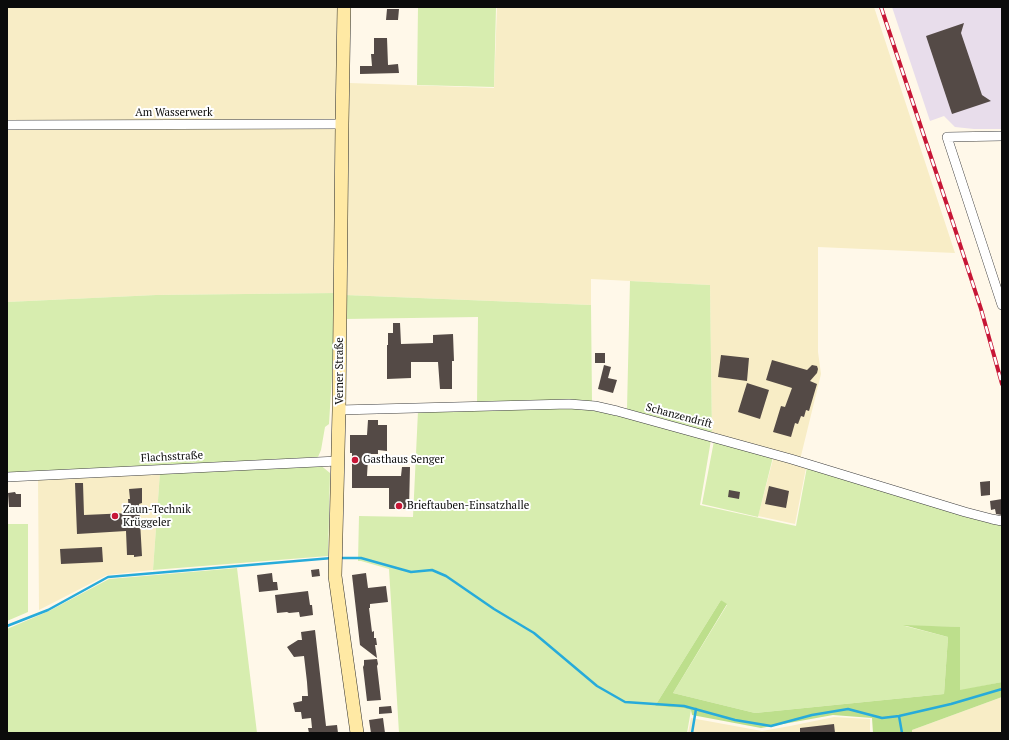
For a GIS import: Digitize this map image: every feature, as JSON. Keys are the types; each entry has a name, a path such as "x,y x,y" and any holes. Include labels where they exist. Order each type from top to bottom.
{"street":[{"name":"Verner Straße","path":"344,7 339,410 335,576 357,733"},
{"name":"Am Wasserwerk","path":"7,125 342,124"},
{"path":"1002,136 946,137 1002,304"},
{"name":"Schanzendrift","path":"339,410 569,404 599,407 695,432 972,514 1002,520"},
{"name":"Flachsstraße","path":"7,477 338,461"}],"shaded area":[{"path":"7,7 341,7 339,121 7,122"},
{"path":"497,7 874,7 955,253 818,247 818,352 821,374 799,464 806,468 795,524 758,516 775,452 712,434 710,285 591,279 591,305 345,295 349,83 494,88"},
{"path":"892,7 1002,7 1002,129 955,127 944,116 930,121"},
{"path":"339,126 337,293 156,295 7,302 7,127"},
{"path":"160,472 153,570 107,575 39,610 38,478"},
{"path":"1002,697 1002,733 912,733 912,730"},
{"path":"834,717 870,719 870,733 688,733 691,718 762,731"}],"green space":[{"path":"418,7 496,7 494,87 417,85"},
{"path":"630,281 710,285 712,434 627,409"},
{"path":"337,293 329,424 325,427 321,450 318,457 7,474 7,302 156,295"},
{"path":"345,295 591,305 592,402 477,404 478,317 345,319"},
{"path":"569,406 596,408 711,440 700,505 796,526 807,467 1002,524 1002,682 959,691 960,627 905,626 948,637 944,694 755,713 673,693 727,605 721,600 655,706 691,710 687,733 399,733 389,569 358,561 359,516 413,517 418,411"},
{"path":"714,441 773,457 758,517 702,504"},
{"path":"319,464 330,473 328,556 153,570 160,472"},
{"path":"7,524 28,524 28,612 7,621"},
{"path":"237,568 257,733 7,733 7,629 49,611 109,579"},
{"path":"721,600 727,604 673,693 755,713 944,694 948,637 903,625 960,627 960,690 1002,682 1002,697 912,730 912,733 873,733 872,718 833,715 761,728 692,715 691,710 683,708 655,706"}],"building":[{"path":"387,9 399,9 398,20 386,20"},
{"path":"964,23 961,33 982,95 991,101 952,114 926,36"},
{"path":"374,38 387,38 388,65 398,64 399,73 360,74 360,66 372,66 371,54 374,54"},
{"path":"393,323 400,323 401,344 433,343 433,335 453,334 454,361 452,361 452,389 440,389 438,362 411,362 411,378 387,379 388,333 393,333"},
{"path":"595,353 605,353 605,363 595,363"},
{"path":"721,355 749,358 747,381 718,377"},
{"path":"772,360 807,370 812,365 817,366 818,369 817,373 810,381 817,384 809,411 806,410 804,417 801,416 798,424 795,423 791,437 773,432 781,406 785,407 792,388 766,380"},
{"path":"604,365 611,367 608,378 617,380 613,393 598,389"},
{"path":"747,383 769,390 760,419 738,412"},
{"path":"368,420 378,420 378,425 387,425 387,451 378,450 378,454 371,454 371,458 368,458 367,476 401,476 402,467 410,467 409,509 389,509 389,488 352,488 352,453 350,453 350,435 367,435"},
{"path":"990,481 990,495 981,496 980,482"},
{"path":"75,483 83,483 84,515 129,513 129,489 142,488 142,503 139,504 142,556 134,557 134,555 127,555 126,531 77,534"},
{"path":"769,486 789,491 786,508 765,504"},
{"path":"729,490 740,492 739,499 728,497"},
{"path":"15,492 16,494 21,494 21,507 9,507 8,493"},
{"path":"1002,499 1002,515 996,514 995,509 991,510 990,501"},
{"path":"102,547 103,562 61,564 60,549"},
{"path":"319,569 320,576 312,577 311,570"},
{"path":"272,573 273,582 277,582 278,590 259,592 257,575"},
{"path":"366,573 368,588 386,586 388,602 370,604 369,608 372,632 374,631 374,638 376,638 377,645 375,645 377,658 360,645 352,575"},
{"path":"308,591 313,615 300,617 299,612 277,613 275,595"},
{"path":"315,630 326,726 337,725 338,733 309,733 308,728 312,728 311,718 302,719 301,712 295,712 293,703 302,701 302,696 308,696 304,656 294,657 287,647 298,640 302,640 301,632"},
{"path":"377,659 381,700 367,701 363,667 364,660"},
{"path":"391,706 392,713 379,714 379,707"},
{"path":"383,718 385,733 371,733 369,720"},
{"path":"834,724 835,733 800,733 800,728"}],"waterway":[{"path":"7,626 48,610 108,577 332,558"},
{"path":"339,558 361,558 411,572 432,570 446,576 494,609 534,633 597,686 625,702 684,706 735,720 771,726 812,715 848,709 882,718 899,716 951,704 1002,689"},
{"path":"692,733 696,709"},
{"path":"899,716 902,733"}],"railway":[{"path":"881,7 981,309 1002,384"}],"place":[{"name":"Gasthaus Senger","path":"355,460"},
{"name":"Brieftauben-Einsatzhalle","path":"399,506"},
{"name":"Zaun-Technik Krüggeler","path":"115,516"}]}
